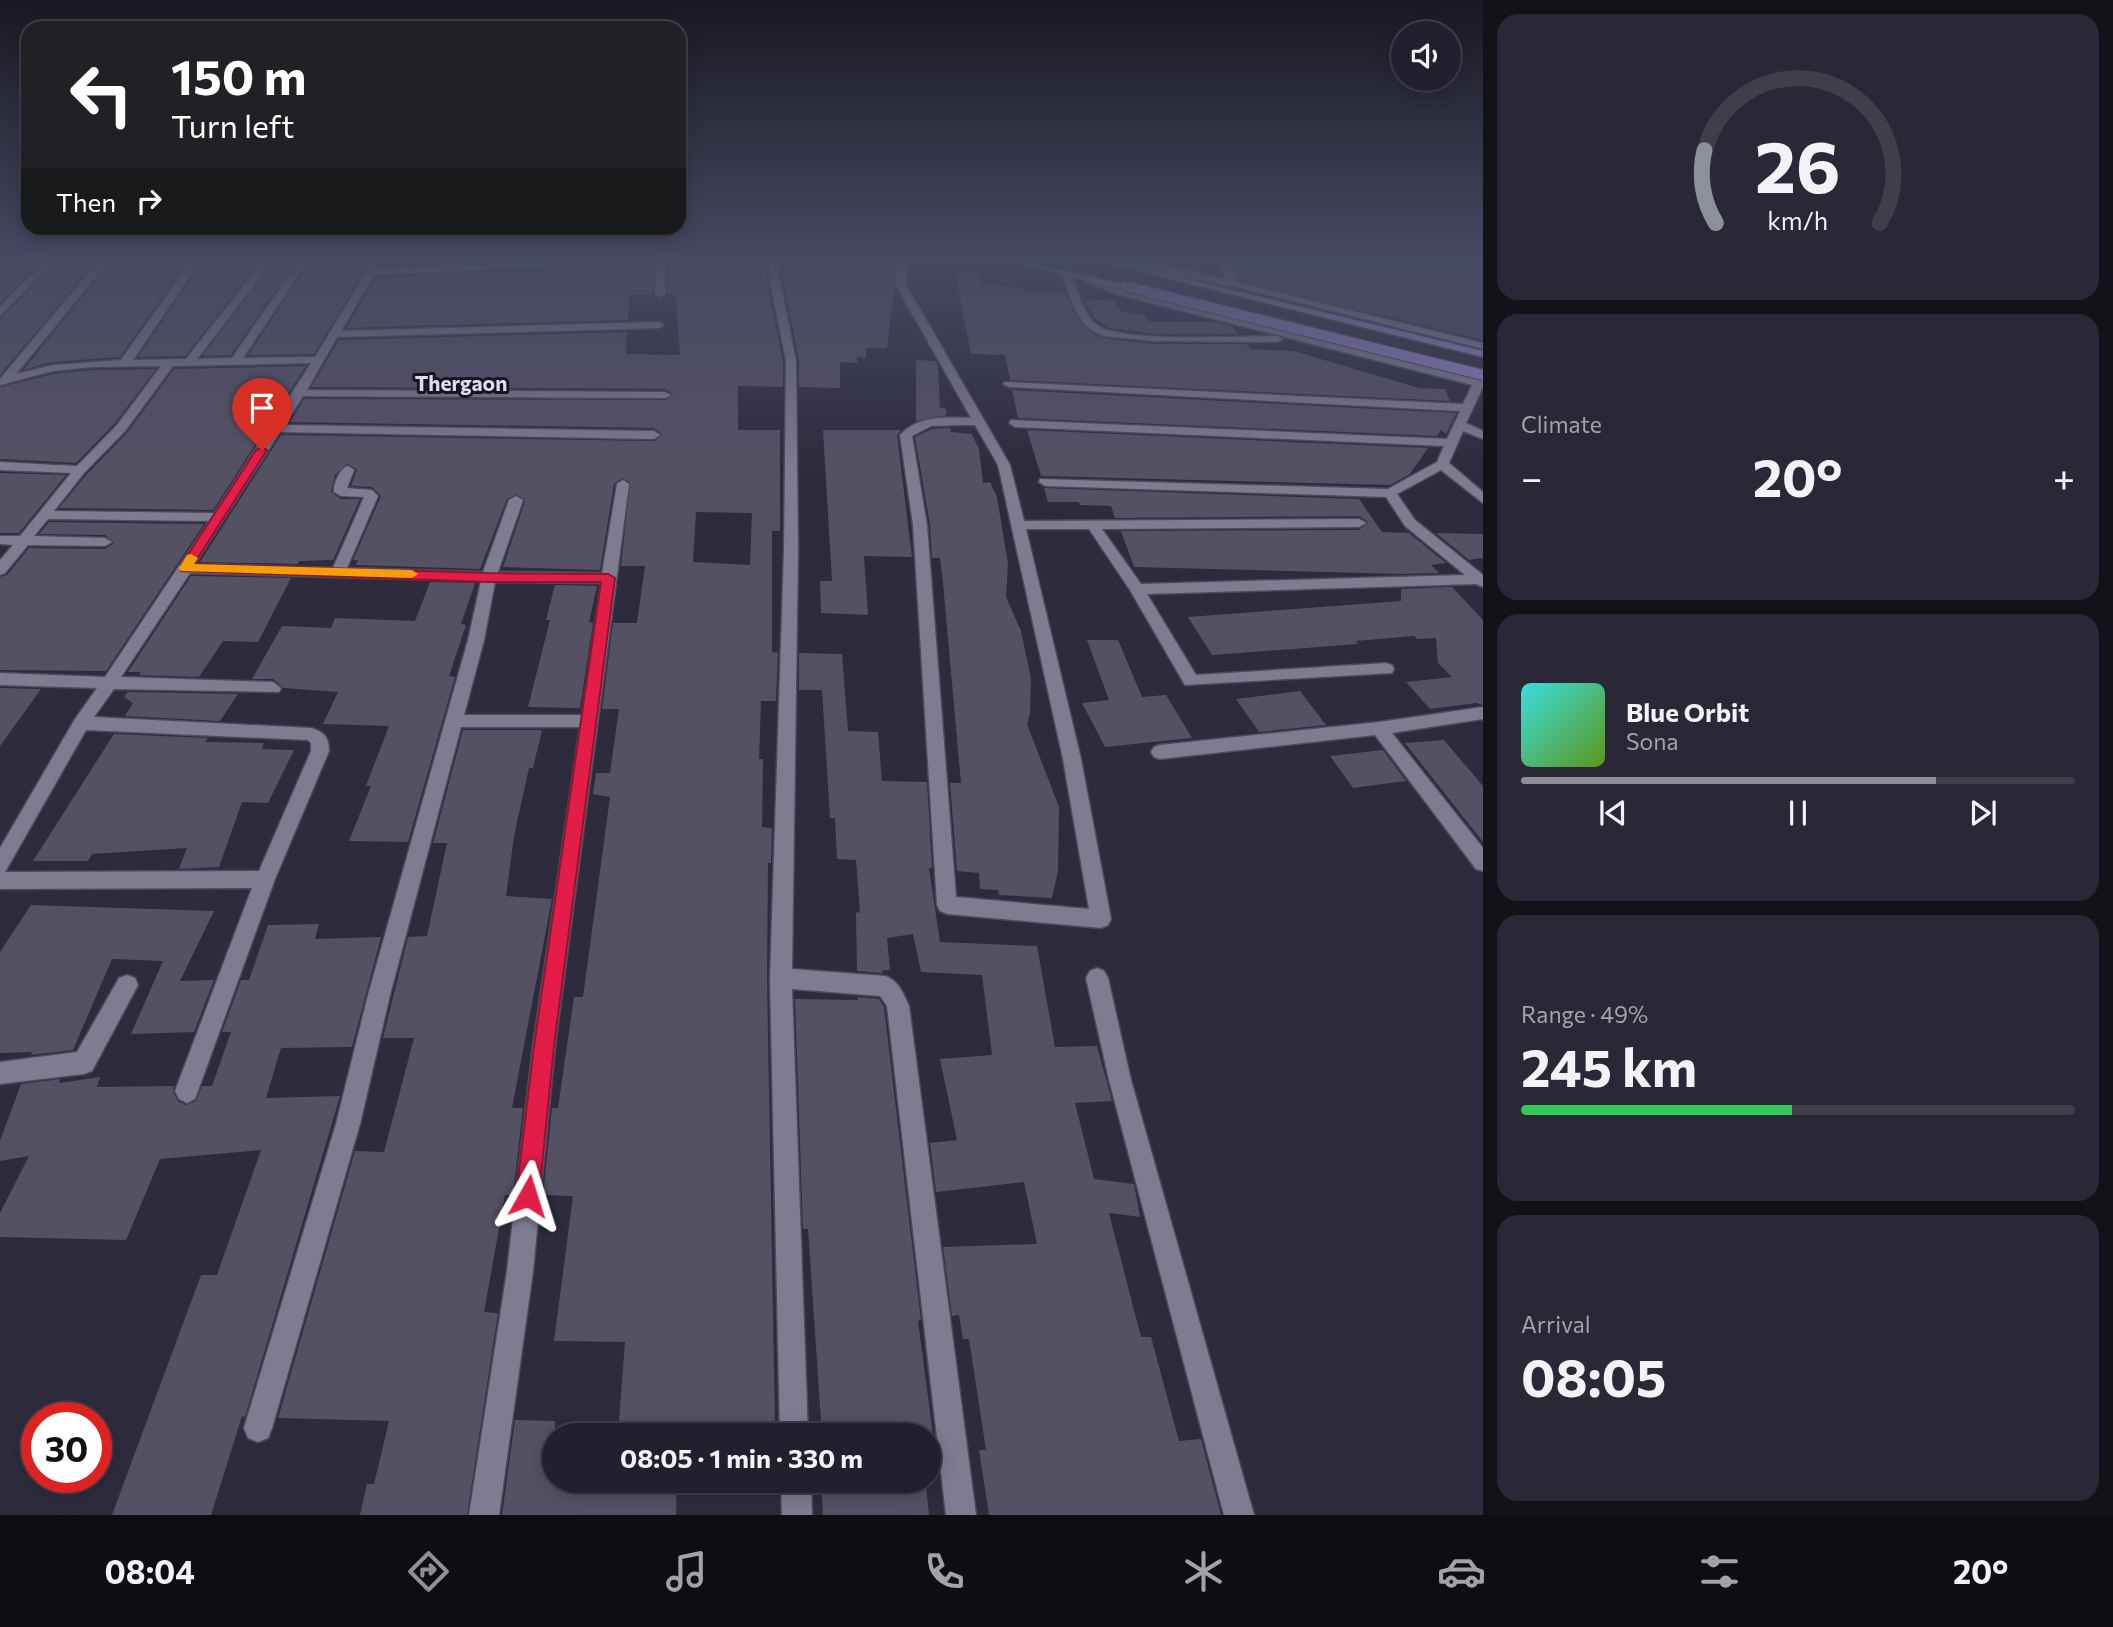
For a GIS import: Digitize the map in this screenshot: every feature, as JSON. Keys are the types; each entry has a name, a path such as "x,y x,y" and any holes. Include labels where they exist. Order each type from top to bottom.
{"main road":[{"path":"1291,329 1482,378"},
{"path":"1380,329 1483,354"}],"street":[{"path":"2,383 45,329"},
{"path":"125,363 149,329"},
{"path":"190,361 217,329"},
{"path":"236,360 257,329"},
{"path":"0,866 81,723 138,641 299,393 335,329"},
{"path":"332,334 525,329"},
{"path":"785,329 791,361 791,564 781,978 794,1423"},
{"path":"926,329 979,421 1004,465 1072,759 1101,919 947,905 920,526 906,435 925,424 979,421"},
{"path":"1093,329 1105,334 1141,338 1306,339"},
{"path":"1045,482 1390,493 1442,464 1482,378 1265,329"},
{"path":"1414,329 1483,346"},
{"path":"2,383 53,368 190,361 318,360"},
{"path":"0,570 80,470 121,428 170,362"},
{"path":"1009,384 1467,408"},
{"path":"299,393 665,395"},
{"path":"1015,422 1451,443"},
{"path":"1460,425 1483,435"},
{"path":"276,428 654,435"},
{"path":"1442,464 1483,499"},
{"path":"0,466 80,470"},
{"path":"339,571 371,496 341,492 340,487 348,470"},
{"path":"484,1515 520,1271 544,1046 622,484"},
{"path":"1390,493 1410,523 1481,581"},
{"path":"258,1428 348,1124 379,995 477,640 488,577 516,500"},
{"path":"44,514 218,517"},
{"path":"1018,525 1359,523"},
{"path":"1093,525 1137,589 1191,681 1385,669"},
{"path":"0,540 104,542"},
{"path":"185,568 608,578"},
{"path":"1137,589 1481,581"},
{"path":"0,679 273,688"},
{"path":"1160,752 1379,729 1483,713"},
{"path":"454,721 588,721"},
{"path":"81,723 311,734 320,740 320,751 265,879 187,1091"},
{"path":"1379,729 1483,863"},
{"path":"0,881 265,879"},
{"path":"781,978 885,986 898,1006 961,1515"},
{"path":"1097,978 1119,1080 1239,1515"},
{"path":"0,1073 84,1063 127,985"},
{"path":"796,1493 797,1515"}],"shaded area":[{"path":"1436,329 1483,329 1483,340"}],"building":[{"path":"0,329 39,329 0,375"},
{"path":"57,329 140,329 120,357 52,362 23,370"},
{"path":"157,329 207,329 185,356 138,357"},
{"path":"223,329 249,329 231,355 202,356"},
{"path":"266,329 329,329 314,354 248,355"},
{"path":"678,329 776,329 783,361 783,387 738,386 738,430 780,430 780,531 772,531 772,652 778,653 776,701 761,701 759,759 763,759 762,827 772,828 771,863 768,863 767,978 775,1423 619,1421 625,1342 554,1341 573,1196 543,1195 552,1108 558,1108 574,997 583,997 610,797 593,794 596,773 610,773 619,709 602,709 613,623 637,623 645,566 621,566 630,482 622,478 614,484 600,570 503,567 525,501 517,494 507,499 480,569 356,565 358,560 353,560 381,496 372,487 351,486 357,469 347,464 335,475 331,492 341,499 360,499 333,560 299,561 298,564 200,562 281,435 655,441 662,434 654,428 290,422 304,399 666,400 673,394 665,389 311,387 339,340 627,332 626,354 680,355","holes":["696,512 752,513 750,565 693,562"]},
{"path":"793,329 889,329 887,348 866,348 866,358 857,357 857,363 840,362 840,388 799,387 799,360"},
{"path":"966,329 1088,329 1103,338 1154,344 1247,344 1251,349 1294,351 1419,388 1445,389 1450,401 1010,380 1005,355 971,354"},
{"path":"1115,329 1234,329 1238,334 1155,334"},
{"path":"916,360 936,361 940,408 945,408 947,415 916,421"},
{"path":"306,366 213,510 59,508 86,475 127,433 174,369"},
{"path":"156,369 115,423 76,463 0,459 0,387 53,374 92,370"},
{"path":"1012,390 1456,414 1446,434 1441,430 1437,436 1018,418"},
{"path":"950,428 951,432 972,434 979,449 983,483 990,482 997,497 1008,564 1006,597 1021,631 1031,679 1027,724 1059,807 1058,871 1052,898 999,895 998,890 980,889 979,873 957,871 950,783 961,783 943,583 940,558 932,558 930,525 915,437 932,429"},
{"path":"823,430 901,430 897,435 912,557 864,556 868,615 821,613 820,581 832,581"},
{"path":"1027,430 1428,448 1410,474 1390,485 1041,476"},
{"path":"0,473 66,475 19,533 0,533"},
{"path":"1044,488 1359,499 1382,532 1409,533 1446,563 1431,565 1439,573 1401,574 1134,567 1121,531 1359,530 1368,522 1359,516 1115,518 1111,506 1048,502"},
{"path":"49,522 204,524 106,671 0,670 0,577 7,575 29,548 105,549 114,543 105,535 39,534"},
{"path":"1436,533 1483,534 1483,558 1469,560"},
{"path":"191,576 291,578 258,642 223,641 199,677 139,675 141,672 128,672"},
{"path":"430,582 475,583 461,624 466,625 449,676 455,677 408,842 349,841 371,786 366,786 389,726 323,724 338,692 284,688 273,679 252,679 282,626 331,628 335,618 415,621"},
{"path":"555,585 597,586 589,622 593,623 580,708 528,707 550,620 546,620"},
{"path":"1452,587 1483,620 1483,705 1476,703 1430,709 1406,682 1452,677 1438,663 1436,638 1417,639 1414,636 1356,641 1358,644 1212,655 1188,617 1401,601 1401,589"},
{"path":"1087,640 1118,640 1142,697 1166,695 1192,738 1105,747 1082,703 1109,700"},
{"path":"799,653 842,654 848,731 878,732 882,781 927,782 932,868 929,868 940,942 1037,946 1055,1047 1097,1046 1112,1101 1075,1103 1094,1179 1134,1184 1140,1217 1109,1213 1141,1337 1151,1337 1179,1441 1201,1439 1221,1515 989,1515 979,1450 986,1450 969,1339 963,1339 959,1315 952,1316 943,1247 1037,1244 1024,1182 936,1192 930,1143 957,1140 940,1059 992,1055 982,975 921,972 913,934 887,938 890,970 882,970 883,973 857,971 856,912 860,913 856,860 837,859 835,818 830,818 822,690 799,690"},
{"path":"0,688 41,689 0,746"},
{"path":"1300,691 1326,725 1259,732 1236,699"},
{"path":"128,692 238,694 220,721 125,716 133,703 124,697"},
{"path":"463,730 542,730 533,768 529,768 514,836 506,896 552,899 512,1108 523,1108 513,1195 505,1195 484,1312 498,1313 467,1515 360,1515 367,1484 374,1484 389,1421 278,1418 355,1151 384,1152 414,1038 383,1038 408,937 427,936 447,843 433,843"},
{"path":"114,734 208,738 205,742 264,743 262,749 294,750 268,803 242,802 219,867 179,869 187,848 92,854 88,861 33,861"},
{"path":"1444,740 1483,786 1483,842 1405,743"},
{"path":"1383,750 1406,781 1353,788 1330,756"},
{"path":"31,905 214,911 180,981 214,980 194,1032 131,1034 163,961 112,959 73,1050 31,1055 32,1052 0,1053 0,952"},
{"path":"319,924 315,939 381,937 352,1047 281,1048 266,1098 340,1096 245,1417 242,1416 211,1515 112,1515 201,1275 217,1275 261,1150 160,1159 126,1240 0,1237 0,1213 29,1156 0,1161 0,1141 21,1084 60,1079 59,1083 100,1077 97,1087 174,1086 173,1092 178,1101 186,1105 196,1101 202,1086 212,1086 231,1032 222,1032 241,980 249,980 268,925"},
{"path":"857,997 879,999 884,1007 931,1423 821,1423 808,1229 803,1229 795,999 858,1000"},
{"path":"515,1420 555,1421 542,1423 542,1493 677,1493 676,1515 502,1515"},
{"path":"822,1493 927,1493 929,1515 823,1515"}],"slow traffic":[{"path":"191,558 185,568 412,574"}],"district":[{"name":"Thergaon","path":"461,384"}],"route":[{"path":"262,450 185,568 608,578 544,1046 528,1196"}]}
